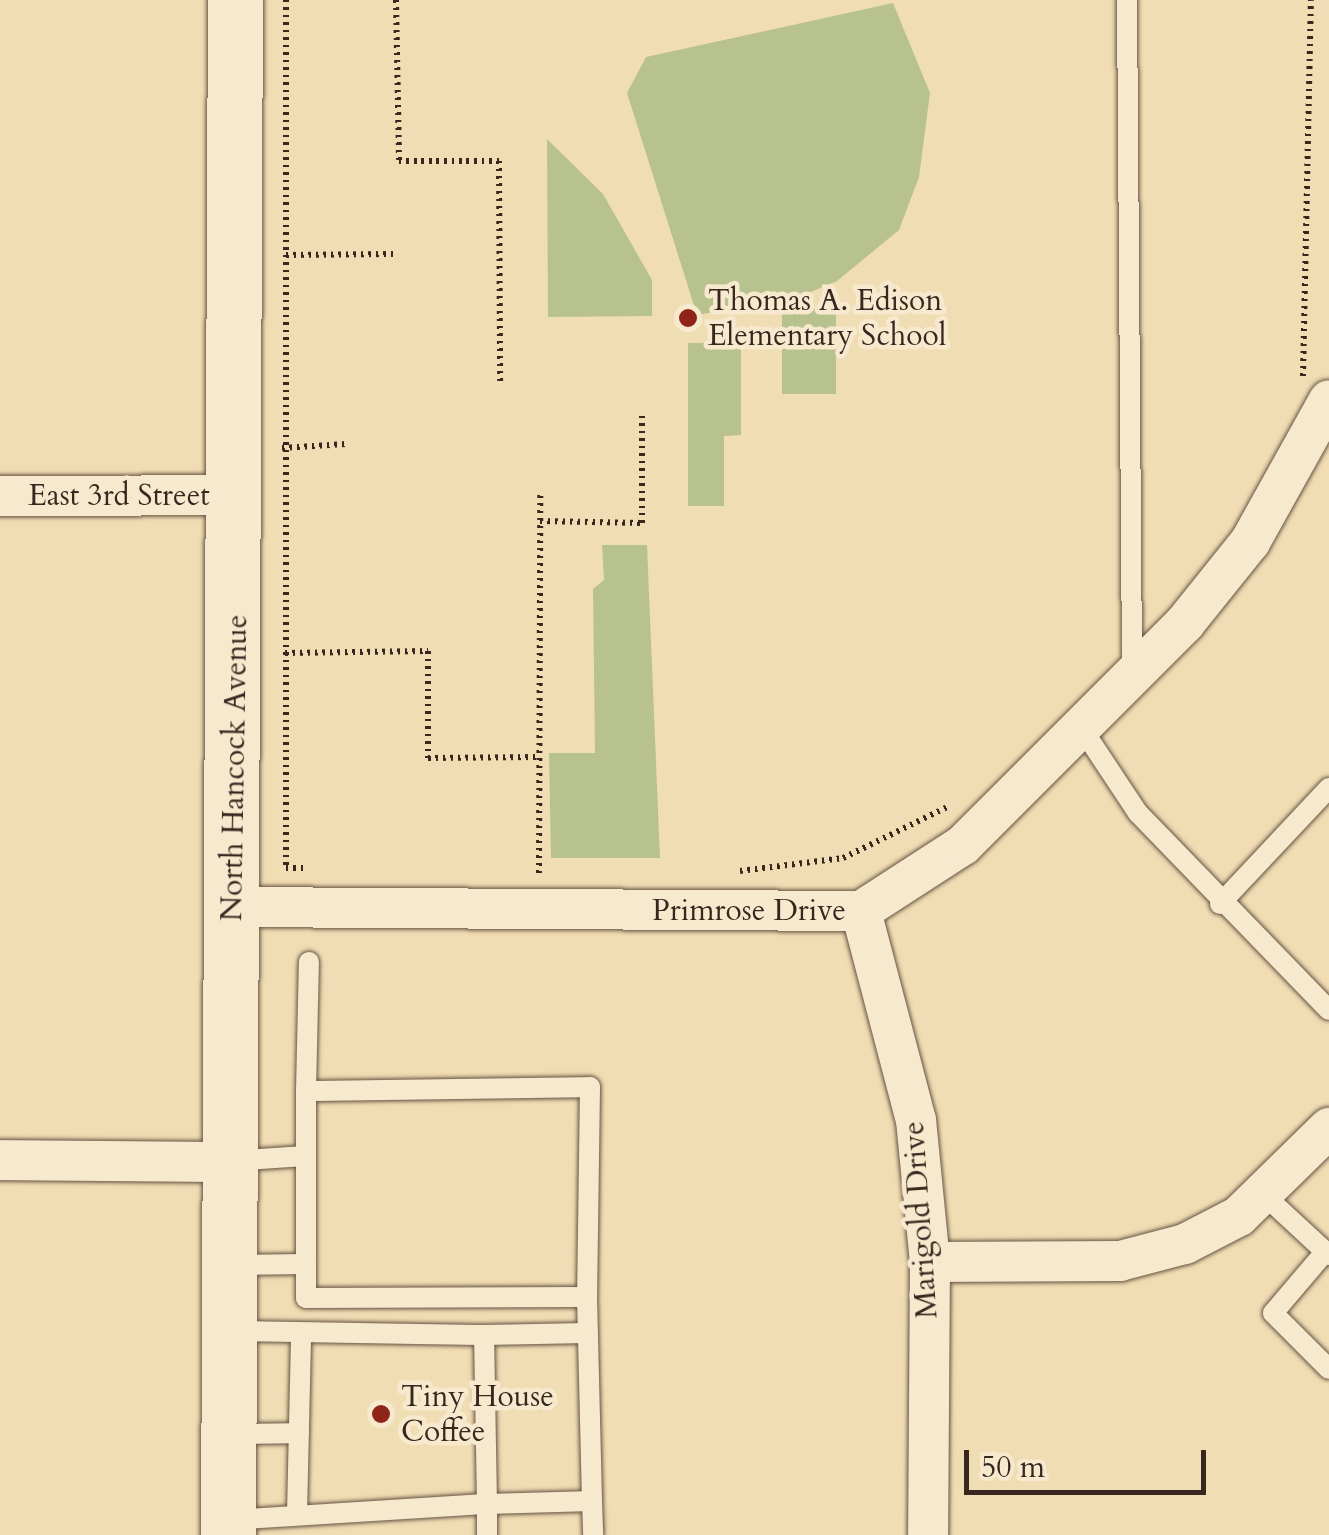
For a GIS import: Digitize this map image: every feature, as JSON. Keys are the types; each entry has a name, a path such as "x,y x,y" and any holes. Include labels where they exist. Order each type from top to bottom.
{"street":[{"name":"North Hancock Avenue","path":"228,1528 228,1162 238,495 235,0"},
{"name":"Primrose Drive","path":"234,907 861,911 964,845 1132,676 1250,542 1313,398"},
{"name":"East 3rd Street","path":"0,496 238,495"},
{"name":"Marigold Drive","path":"861,911 916,1120 930,1262 928,1535"},
{"path":"930,1262 1120,1261 1185,1244 1264,1194 1329,1128"},
{"path":"0,1160 228,1162"}],"lane":[{"path":"1127,0 1132,676"},
{"path":"1081,727 1138,813 1220,904 1329,1010"},
{"path":"1220,904 1329,788"},
{"path":"309,962 306,1298 587,1297"},
{"path":"306,1091 590,1087 587,1297 594,1535"},
{"path":"228,1162 305,1156"},
{"path":"1264,1194 1327,1254 1272,1313 1329,1369"},
{"path":"228,1266 306,1264"},
{"path":"228,1332 588,1333"},
{"path":"297,1515 301,1332"},
{"path":"484,1335 487,1535"},
{"path":"228,1434 298,1433"},
{"path":"228,1528 297,1515 592,1501"}],"path":[{"path":"286,0 286,868 325,868"},
{"path":"396,0 399,162 499,162 500,384"},
{"path":"1311,0 1308,358 1313,398"},
{"path":"286,255 393,254"},
{"path":"540,521 642,523 642,411"},
{"path":"284,447 346,444"},
{"path":"539,873 540,494"},
{"path":"285,654 428,651 428,758 540,757"},
{"path":"722,873 843,858 961,797"},
{"path":"520,872 557,873"}],"green space":[{"path":"893,3 930,93 919,177 899,230 837,281 794,299 697,315 627,93 646,57"},
{"path":"547,139 603,194 652,280 652,316 548,317"},
{"path":"782,308 836,308 836,394 782,394"},
{"path":"688,343 741,343 741,435 724,436 724,506 688,506"},
{"path":"602,545 647,545 660,858 551,858 549,753 595,753 593,589 604,580"}],"place":[{"name":"Thomas A. Edison Elementary School","path":"688,318"},
{"name":"Tiny House Coffee","path":"381,1414"}]}
